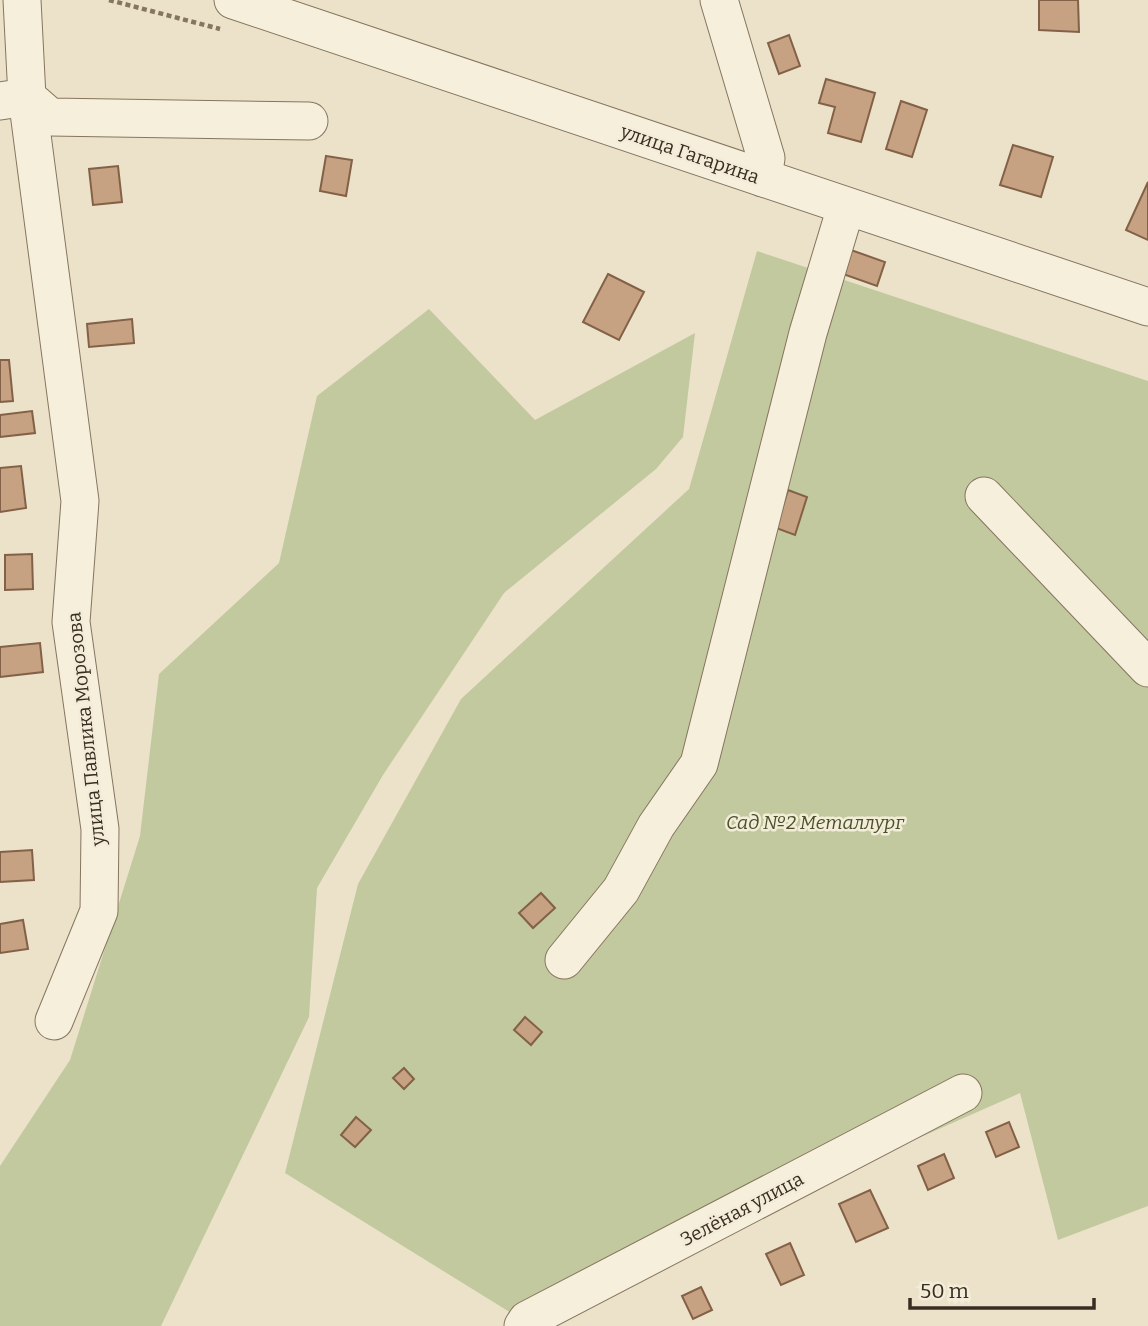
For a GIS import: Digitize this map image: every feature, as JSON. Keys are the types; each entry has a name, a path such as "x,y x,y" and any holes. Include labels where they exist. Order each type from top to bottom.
{"street":[{"name":"улица Павлика Морозова","path":"22,0 14,99 79,500 71,622 100,830 99,911 54,1021"},
{"name":"улица Гагарина","path":"233,0 1148,307"},
{"path":"719,0 766,158 762,178"},
{"path":"14,99 50,117 309,121"},
{"path":"564,960 621,890 656,826 699,764 804,346 846,207"},
{"path":"984,496 1148,668"},
{"name":"Зелёная улица","path":"523,1326 527,1320 963,1093"}],"green space":[{"name":"Сад №2 Металлург","path":"757,251 1148,381 1148,1206 1058,1240 1020,1093 516,1316 285,1173 358,884 461,699 689,489"},
{"path":"429,309 535,420 695,333 683,437 656,469 504,593 383,775 317,888 309,1017 161,1326 0,1326 0,1166 70,1060 140,836 159,674 279,563 317,396"}],"building":[{"path":"1039,0 1078,0 1079,32 1039,30"},
{"path":"789,35 800,66 779,74 768,43"},
{"path":"826,79 875,93 861,142 828,133 835,107 819,103"},
{"path":"901,101 927,110 912,157 886,149"},
{"path":"1013,145 1053,157 1041,197 1000,185"},
{"path":"326,156 352,160 346,196 320,191"},
{"path":"118,166 122,202 93,205 89,169"},
{"path":"1148,182 1148,240 1126,230"},
{"path":"848,249 885,262 877,286 840,273"},
{"path":"608,274 644,292 619,340 583,322"},
{"path":"132,319 134,343 89,347 87,324"},
{"path":"0,360 9,360 13,401 0,402"},
{"path":"32,411 35,433 0,437 0,415"},
{"path":"21,466 26,508 0,512 0,468"},
{"path":"788,490 807,497 795,535 776,528"},
{"path":"32,554 33,589 5,590 5,555"},
{"path":"40,643 43,672 0,677 0,647"},
{"path":"32,850 34,880 0,882 0,852"},
{"path":"541,893 555,908 533,928 519,913"},
{"path":"23,920 28,949 0,953 0,924"},
{"path":"525,1017 542,1032 531,1045 514,1030"},
{"path":"404,1068 414,1079 404,1089 393,1078"},
{"path":"356,1117 371,1130 355,1147 341,1135"},
{"path":"1009,1122 1019,1147 996,1157 986,1132"},
{"path":"944,1154 954,1178 928,1190 918,1166"},
{"path":"870,1190 888,1228 856,1242 839,1204"},
{"path":"790,1243 804,1275 781,1285 766,1254"},
{"path":"701,1287 712,1310 693,1319 682,1296"}]}
